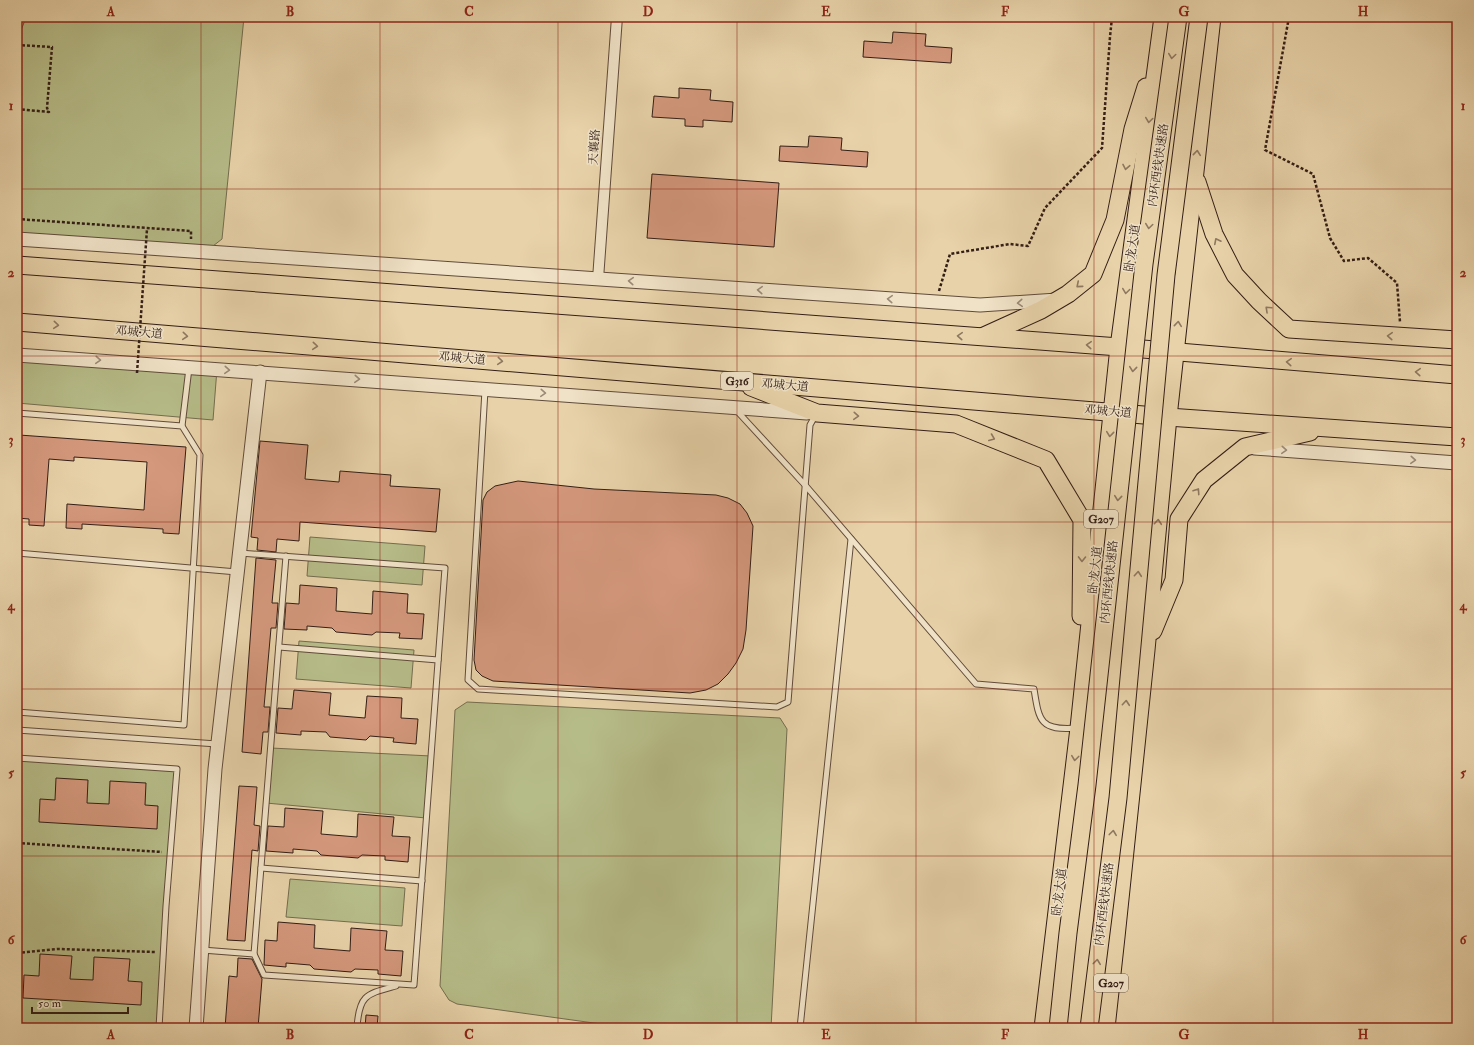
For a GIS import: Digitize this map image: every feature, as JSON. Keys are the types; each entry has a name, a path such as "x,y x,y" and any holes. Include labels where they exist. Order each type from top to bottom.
{"highway":[{"name":"卧龙大道","path":"1043,1028 1072,791 1119,347 1162,17"},
{"name":"内环西线快速路","path":"1058,1028 1068,933 1088,778 1144,264 1178,17"},
{"name":"内环西线快速路","path":"1089,1028 1118,798 1166,275 1200,17"},
{"name":"G207","path":"1106,1028 1146,650 1168,417 1213,17"},
{"path":"982,337 1041,310 1059,300 1093,274 1115,220 1133,129 1160,40"},
{"path":"1195,175 1214,234 1235,276 1289,329 1457,340"},
{"path":"17,265 1119,347 1457,375"},
{"name":"邓城大道","path":"17,322 1168,417 1457,437"},
{"path":"736,381 817,413 956,424 1046,460 1082,520 1079,728"},
{"path":"1146,650 1174,580 1179,518 1204,480 1245,447 1327,428"},
{"path":"1111,1028 1132,840 1137,737"},
{"path":"1038,1028 1057,859 1072,791"}],"street":[{"name":"天襄路","path":"598,279 616,17"},
{"path":"17,239 980,305 1059,300"},
{"path":"17,354 817,413"},
{"path":"196,1028 218,744 260,372"},
{"path":"1245,447 1457,463"}],"lane":[{"path":"17,32 23,17"},
{"path":"17,712 184,725 200,455 182,426 189,367"},
{"path":"485,389 468,680 478,689 777,707 788,702 810,425 817,413"},
{"path":"733,407 805,485 976,684 1034,689 1038,716 1046,725 1061,729 1079,728"},
{"path":"17,413 182,426"},
{"path":"800,1028 851,539"},
{"path":"239,552 445,568 414,985 264,975 254,954 286,556"},
{"path":"17,553 237,572"},
{"path":"279,647 438,660"},
{"path":"17,730 218,744"},
{"path":"17,758 177,769 159,1028"},
{"path":"261,868 422,880"},
{"path":"202,950 254,954"},
{"path":"357,1028 361,1002 370,993 401,984"},
{"path":"17,1026 55,1028"}],"path":[{"path":"936,302 950,254 1010,244 1028,246 1045,208 1102,148 1112,17"},
{"path":"1289,17 1265,150 1313,174 1330,238 1344,261 1368,258 1397,283 1402,337"},
{"path":"17,45 52,47 47,108 49,112 17,109"},
{"path":"17,219 191,231"},
{"path":"136,373 147,228"},
{"path":"17,843 170,853"},
{"path":"17,952 58,949 164,952"}],"green space":[{"path":"17,17 244,17 222,239 213,246 17,233"},
{"path":"17,355 217,369 213,420 17,403"},
{"path":"310,537 425,546 422,585 307,576"},
{"path":"299,641 414,650 411,688 296,679"},
{"path":"467,702 780,718 787,729 771,1028 630,1028 457,1004 449,1000 440,986 455,710"},
{"path":"271,748 431,756 426,818 266,803"},
{"path":"17,758 177,769 159,1028 55,1028 17,1026"},
{"path":"290,879 405,888 402,926 286,917"}],"building":[{"path":"893,32 926,34 925,46 952,48 951,63 863,57 864,41 892,43"},
{"path":"679,88 711,90 710,100 733,102 732,122 703,120 703,127 685,126 685,119 652,117 654,96 679,98"},
{"path":"809,136 842,138 841,150 868,152 867,167 779,161 780,146 808,147"},
{"path":"652,174 779,183 774,247 647,238"},
{"path":"19,435 186,447 179,534 163,533 163,529 82,524 82,529 66,528 67,504 144,510 147,462 74,457 74,461 49,459 44,526 29,525 29,519 17,518 17,464"},
{"path":"260,441 308,445 305,479 339,482 340,471 391,475 390,486 440,489 436,532 300,522 299,541 277,539 276,552 257,550 258,538 251,537"},
{"path":"518,481 594,489 716,495 728,498 740,504 747,513 753,526 746,630 743,649 736,663 728,674 718,684 706,690 690,693 493,681 482,676 476,670 474,660 483,500 487,492 495,486"},
{"path":"256,558 276,560 272,603 278,603 276,628 271,628 264,707 270,707 268,732 263,732 261,754 242,752"},
{"path":"300,585 337,588 336,611 372,614 373,591 408,594 407,613 424,614 422,639 399,638 400,633 376,632 372,635 336,632 332,628 307,626 307,630 284,629 286,603 299,604"},
{"path":"294,690 331,693 329,715 365,718 367,696 402,698 401,718 418,719 416,744 393,742 394,738 370,736 366,740 330,737 326,732 301,731 301,735 276,733 278,708 292,709"},
{"path":"56,778 88,780 87,803 109,804 110,781 146,783 145,805 158,806 157,829 39,822 40,799 55,800"},
{"path":"239,786 257,787 254,825 260,826 258,851 252,850 245,941 227,940"},
{"path":"285,808 323,811 321,834 357,837 358,814 394,817 392,836 410,837 408,862 385,860 385,856 362,855 358,858 321,855 317,851 293,849 293,853 266,851 268,826 284,827"},
{"path":"278,922 315,925 314,948 350,951 351,928 387,931 385,950 403,951 401,976 378,974 378,970 355,969 351,972 314,969 310,965 286,963 286,967 264,965 265,940 277,941"},
{"path":"40,954 72,956 70,979 93,980 94,957 130,959 128,981 142,982 141,1005 23,998 24,975 39,976"},
{"path":"238,958 252,959 262,979 258,1028 225,1028 229,976 237,977"},
{"path":"366,1015 378,1016 377,1028 365,1028"}]}
